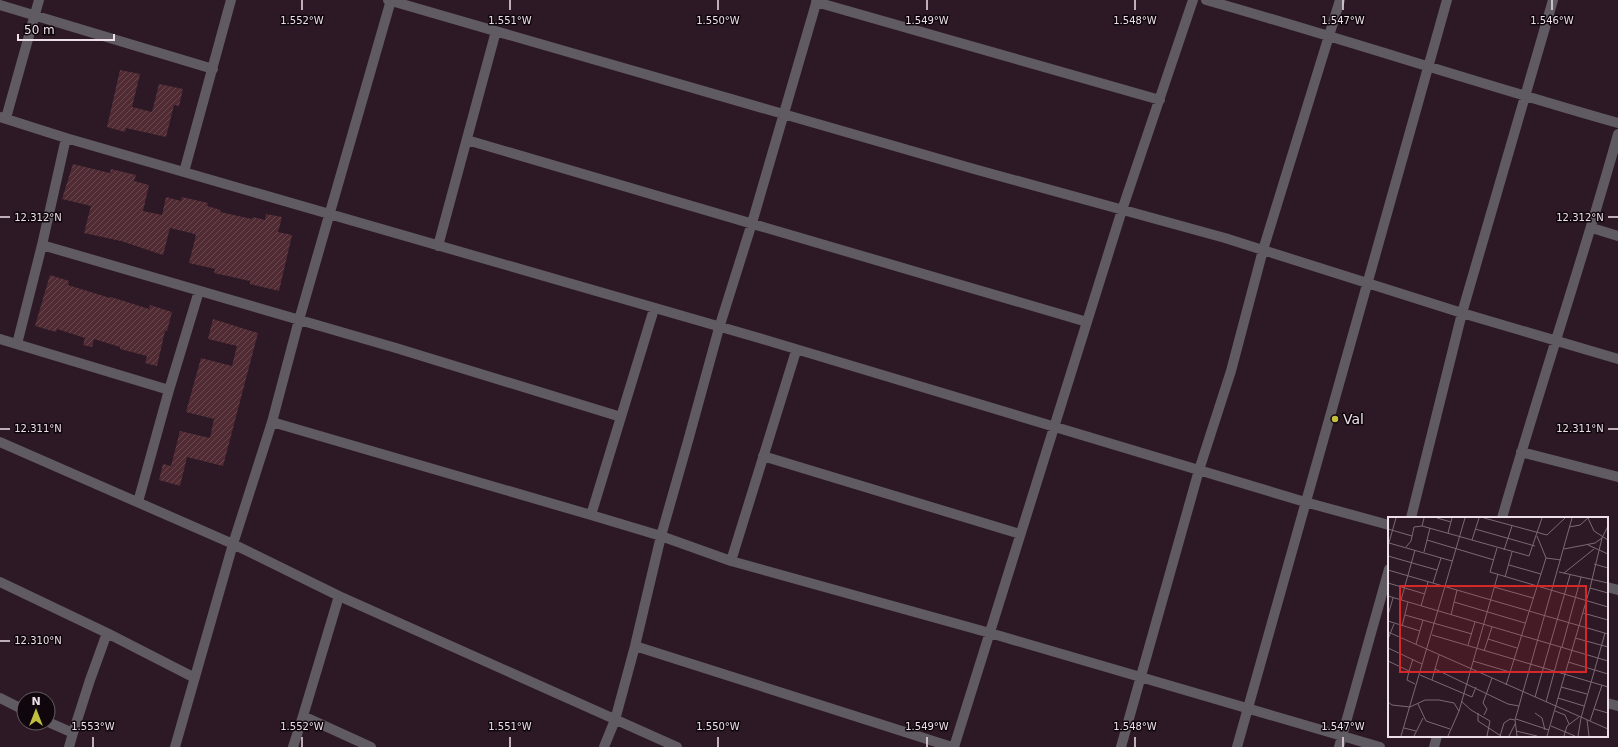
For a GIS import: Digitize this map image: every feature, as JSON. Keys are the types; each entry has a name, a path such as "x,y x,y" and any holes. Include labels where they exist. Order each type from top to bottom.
{"street":[{"path":"38,0 3,118 66,138 584,287 719,328 760,338 796,351 1305,502 1388,525"},
{"path":"184,172 231,0"},
{"path":"174,747 193,677 233,544 272,422 299,320 390,0 784,114 1264,250 1555,342 1618,359"},
{"path":"635,646 953,747 1055,427 1122,210 1193,0"},
{"path":"1206,0 1331,36 1428,67 1618,123"},
{"path":"1122,747 1199,470 1231,371 1264,250 1331,36 1340,0"},
{"path":"1238,747 1305,502 1369,283 1447,0"},
{"path":"1411,517 1462,313 1553,0"},
{"path":"604,747 615,720 635,646 660,536 719,328 752,223 816,1 1160,100"},
{"path":"0,5 213,69"},
{"path":"438,246 496,31"},
{"path":"1502,517 1555,342 1592,228 1618,134"},
{"path":"17,344 42,245 66,138"},
{"path":"467,140 1087,322"},
{"path":"1592,228 1618,236"},
{"path":"42,245 299,320 620,417"},
{"path":"138,502 169,390 199,291"},
{"path":"591,515 654,309"},
{"path":"0,339 169,390"},
{"path":"731,561 796,351"},
{"path":"272,422 591,515 660,536 731,561 990,633 1380,747"},
{"path":"0,442 233,544 286,572 676,747"},
{"path":"1521,452 1618,478"},
{"path":"763,456 1020,534"},
{"path":"1339,747 1388,573"},
{"path":"0,582 107,633 193,677"},
{"path":"1608,586 1618,590"},
{"path":"293,747 339,596"},
{"path":"69,747 90,680 107,633"},
{"path":"0,698 16,706"},
{"path":"1608,703 1618,706"},
{"path":"303,716 371,747"},
{"path":"56,726 73,734"},
{"path":"1434,747 1437,737"}],"building":[{"path":"120,70 140,74 132,107 152,112 159,84 183,89 179,106 174,105 166,137 126,128 125,132 107,127"},
{"path":"73,164 110,173 111,169 136,175 134,181 149,185 143,211 162,215 166,197 181,201 182,197 208,203 207,206 221,210 220,212 252,219 253,217 265,220 266,214 282,217 278,232 292,235 279,291 250,284 250,281 214,273 215,269 189,263 196,235 191,233 170,228 163,255 121,241 84,233 91,206 62,199"},
{"path":"50,275 69,281 68,285 110,298 111,297 149,309 150,305 172,312 167,331 165,331 157,366 145,363 147,356 120,349 120,347 94,339 92,347 83,345 85,338 57,329 56,332 35,326"},
{"path":"213,319 258,333 223,466 187,457 180,486 159,480 163,464 171,466 180,431 210,438 214,419 186,412 201,358 232,366 237,346 208,339"}],"place":[{"name":"Val","path":"1335,419"}]}
